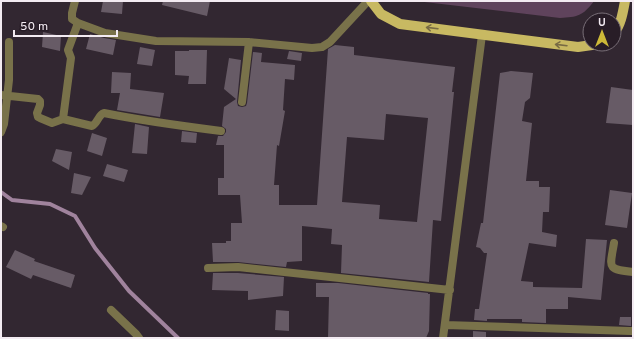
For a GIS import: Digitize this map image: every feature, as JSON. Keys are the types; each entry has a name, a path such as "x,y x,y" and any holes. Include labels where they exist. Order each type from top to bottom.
{"main road":[{"path":"371,1 381,14 400,24 582,46"},
{"path":"622,16 625,1"}],"street":[{"path":"75,1 72,18 78,23 105,33 156,41 249,42 312,48 322,47 330,42 368,1"},
{"path":"62,119 71,58 68,50 78,23"},
{"path":"443,338 482,35"},
{"path":"1,132 4,124 4,96 9,80 9,42"},
{"path":"242,102 249,42"},
{"path":"4,96 38,99 40,101 37,113 38,117 52,122 62,119 90,126 94,125 104,113 148,122 221,130"},
{"path":"614,243 611,263 612,267 633,272"},
{"path":"208,268 238,267 450,290"},
{"path":"111,310 139,338"},
{"path":"445,325 633,331"}],"shaded area":[{"path":"416,1 594,1 584,12 579,15 560,18"}],"building":[{"path":"103,1 123,1 122,14 101,12"},
{"path":"163,1 210,1 207,16 162,5"},
{"path":"43,32 61,36 60,51 42,47"},
{"path":"90,34 116,40 113,55 86,49"},
{"path":"335,45 354,47 354,55 455,67 452,92 454,92 441,221 433,220 429,282 341,273 342,245 331,244 332,229 302,226 302,261 287,262 286,267 238,262 213,262 212,243 226,243 226,241 231,241 231,223 242,223 240,195 218,195 218,178 224,178 224,145 216,145 218,136 223,136 226,132 226,129 222,126 224,107 236,99 224,89 229,58 241,60 237,102 238,106 242,107 246,106 247,103 253,52 262,53 261,62 295,65 294,80 285,79 283,110 285,111 279,146 277,145 274,185 279,185 279,205 317,205 328,49","holes":["386,114 428,118 417,222 379,219 380,205 342,202 347,137 384,140"]},
{"path":"140,47 155,50 152,66 137,64"},
{"path":"207,50 206,84 188,84 189,76 175,75 175,51"},
{"path":"289,51 302,53 301,61 287,59"},
{"path":"511,71 533,73 530,98 525,102 522,121 532,123 526,181 539,181 539,187 550,187 549,212 543,212 542,232 557,235 556,247 529,243 521,281 533,282 533,287 582,288 586,239 607,240 601,300 568,297 568,309 546,309 546,323 522,322 522,319 487,319 487,321 474,320 475,309 479,309 487,253 484,253 480,248 476,247 481,223 483,223 500,73"},
{"path":"112,72 131,73 130,89 164,93 160,117 117,110 120,93 111,93"},
{"path":"611,87 633,90 633,125 606,123"},
{"path":"135,124 149,127 147,154 132,153"},
{"path":"182,131 197,133 196,143 181,142"},
{"path":"92,133 107,138 102,156 87,151"},
{"path":"56,149 72,152 69,170 52,161"},
{"path":"107,164 128,170 124,182 103,176"},
{"path":"74,173 91,177 82,195 71,193"},
{"path":"610,190 632,193 627,228 605,225"},
{"path":"15,250 35,259 34,261 75,275 71,288 33,275 31,279 6,267"},
{"path":"213,273 238,273 284,277 283,296 248,300 248,291 212,290"},
{"path":"316,283 338,283 430,294 429,331 426,338 328,338 329,297 316,297"},
{"path":"276,310 289,311 289,331 275,330"},
{"path":"620,317 631,317 631,326 619,325"},
{"path":"473,331 486,332 486,338 473,338"}],"waterway":[{"path":"1,192 12,200 50,204 75,216 95,248 129,291 178,338"}]}
